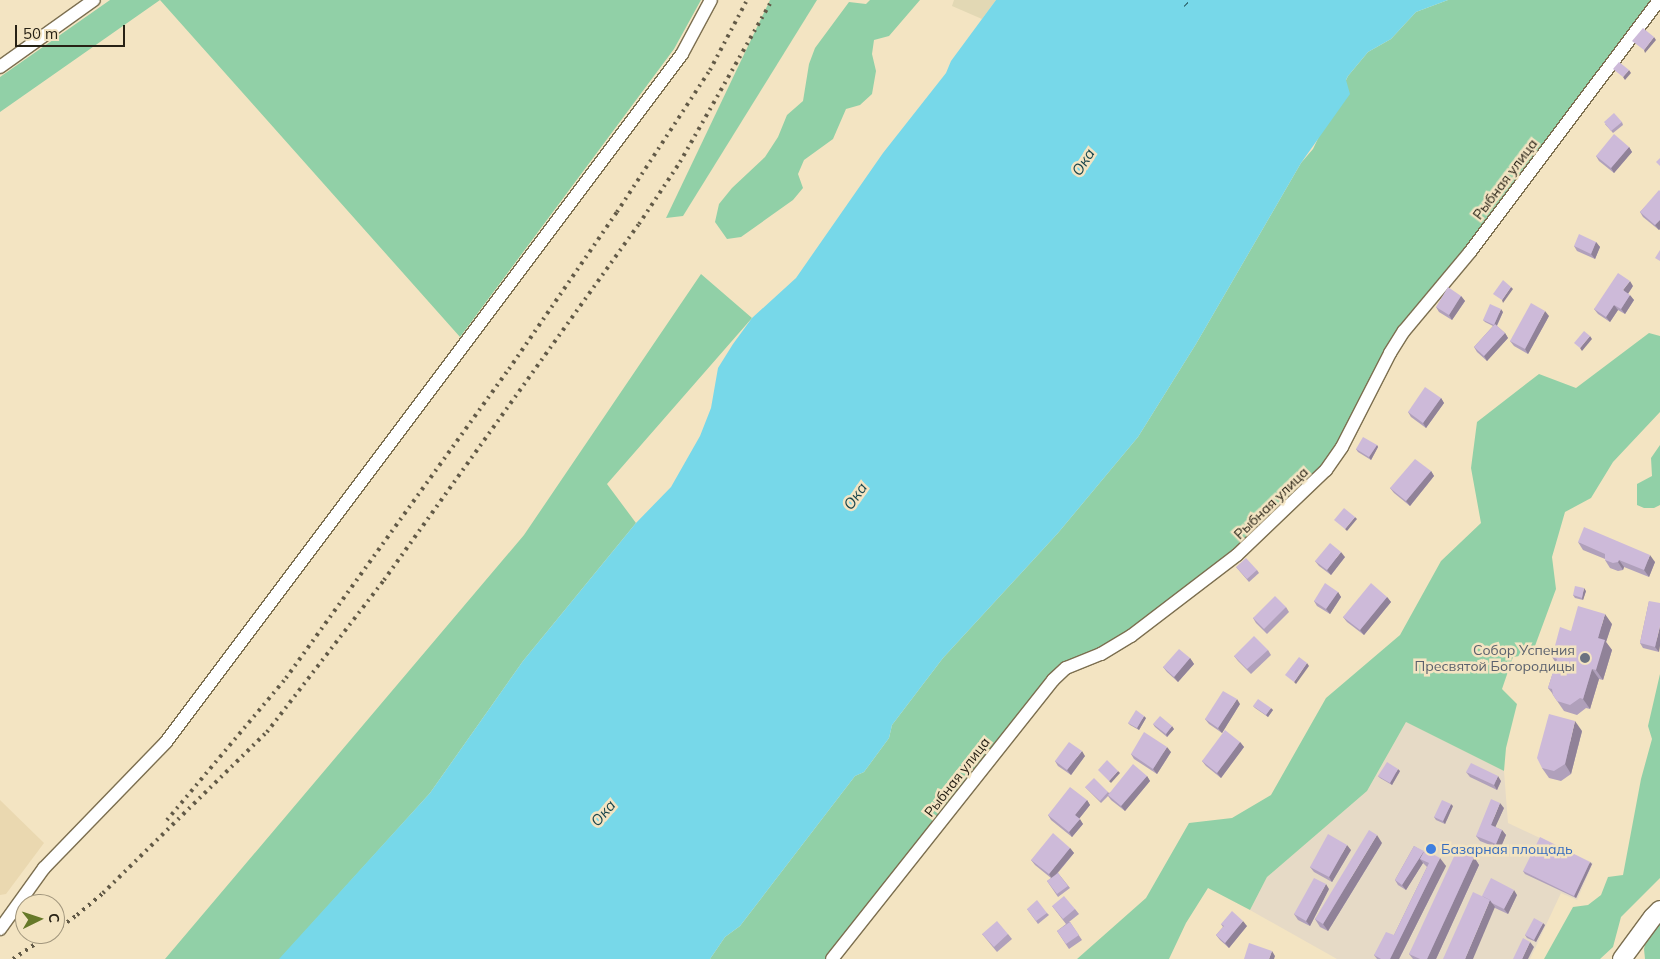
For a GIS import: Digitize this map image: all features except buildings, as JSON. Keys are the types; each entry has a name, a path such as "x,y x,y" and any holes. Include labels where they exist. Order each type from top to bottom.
{"main road":[{"path":"1630,954 1660,910"}],"street":[{"path":"0,67 94,0"},
{"path":"0,929 44,868 166,742 682,54 711,0"},
{"name":"Рыбная улица","path":"832,959 1053,680 1066,668 1116,646 1162,613 1237,555 1326,470 1342,447 1390,353 1404,331 1470,252 1659,0"}],"shaded area":[{"name":"Базарная площадь","path":"1406,722 1504,771 1508,823 1593,863 1577,900 1561,893 1530,959 1337,959 1250,910 1267,877 1367,791"},
{"path":"0,800 44,843 6,894 0,895"}],"green space":[{"path":"110,0 160,0 0,112 0,77"},
{"path":"160,0 701,0 674,49 460,337"},
{"path":"770,0 817,0 683,216 666,218"},
{"path":"870,0 920,0 889,36 874,40 872,54 876,71 872,94 860,105 846,109 833,139 804,160 798,174 803,188 793,200 741,237 727,239 715,222 719,204 732,188 765,157 778,137 787,115 803,101 809,64 815,48 849,2 866,4"},
{"path":"1448,0 1660,0 1474,254 1430,311 1410,331 1330,473 1120,651 1069,671 1057,682 838,959 710,959 725,937 740,926 855,776 864,772 889,738 892,725 943,658 1058,533 1138,437 1196,344 1301,163 1313,149 1348,76 1368,52 1391,39 1416,12"},
{"path":"701,274 752,318 607,484 636,523 523,661 430,793 280,959 165,959 524,535"},
{"path":"1649,333 1660,336 1660,412 1613,462 1591,498 1565,512 1552,557 1556,589 1532,654 1513,657 1502,689 1517,704 1506,748 1504,771 1406,722 1367,791 1267,877 1250,910 1208,888 1186,923 1169,959 1077,959 1146,898 1189,823 1232,818 1271,795 1326,698 1400,635 1441,561 1481,523 1471,468 1477,422 1539,374 1576,388"},
{"path":"1660,445 1660,505 1654,508 1644,508 1637,505 1637,484 1652,476 1651,458"},
{"path":"1660,674 1660,878 1621,917 1613,947 1600,959 1544,959 1573,907 1588,905 1601,895 1608,877 1623,875 1641,779 1652,739 1648,726"},
{"path":"1660,921 1660,959 1645,959 1644,949 1647,936"}],"sand":[{"path":"954,0 996,0 982,19 952,6"}],"water":[{"name":"Ока","path":"996,0 1448,0 1416,12 1391,39 1368,52 1348,76 1346,80 1350,94 1301,163 1196,344 1138,437 1058,533 943,658 892,725 889,738 864,772 855,776 740,926 725,937 710,959 279,959 430,793 523,661 636,523 671,487 700,436 711,408 718,368 733,344 752,318 796,278 883,153 946,73 951,61"}],"ferry route":[{"path":"1184,6 1190,0"}],"railway":[{"path":"167,820 286,678 509,369 617,212 710,70 747,0"},
{"path":"65,924 103,893 267,732 384,580 639,224 680,162 772,0"},
{"path":"13,959 35,944"}],"place":[{"name":"Собор Успения Пресвятой Богородицы","path":"1585,658"},
{"name":"Базарная площадь","path":"1431,849"}]}
